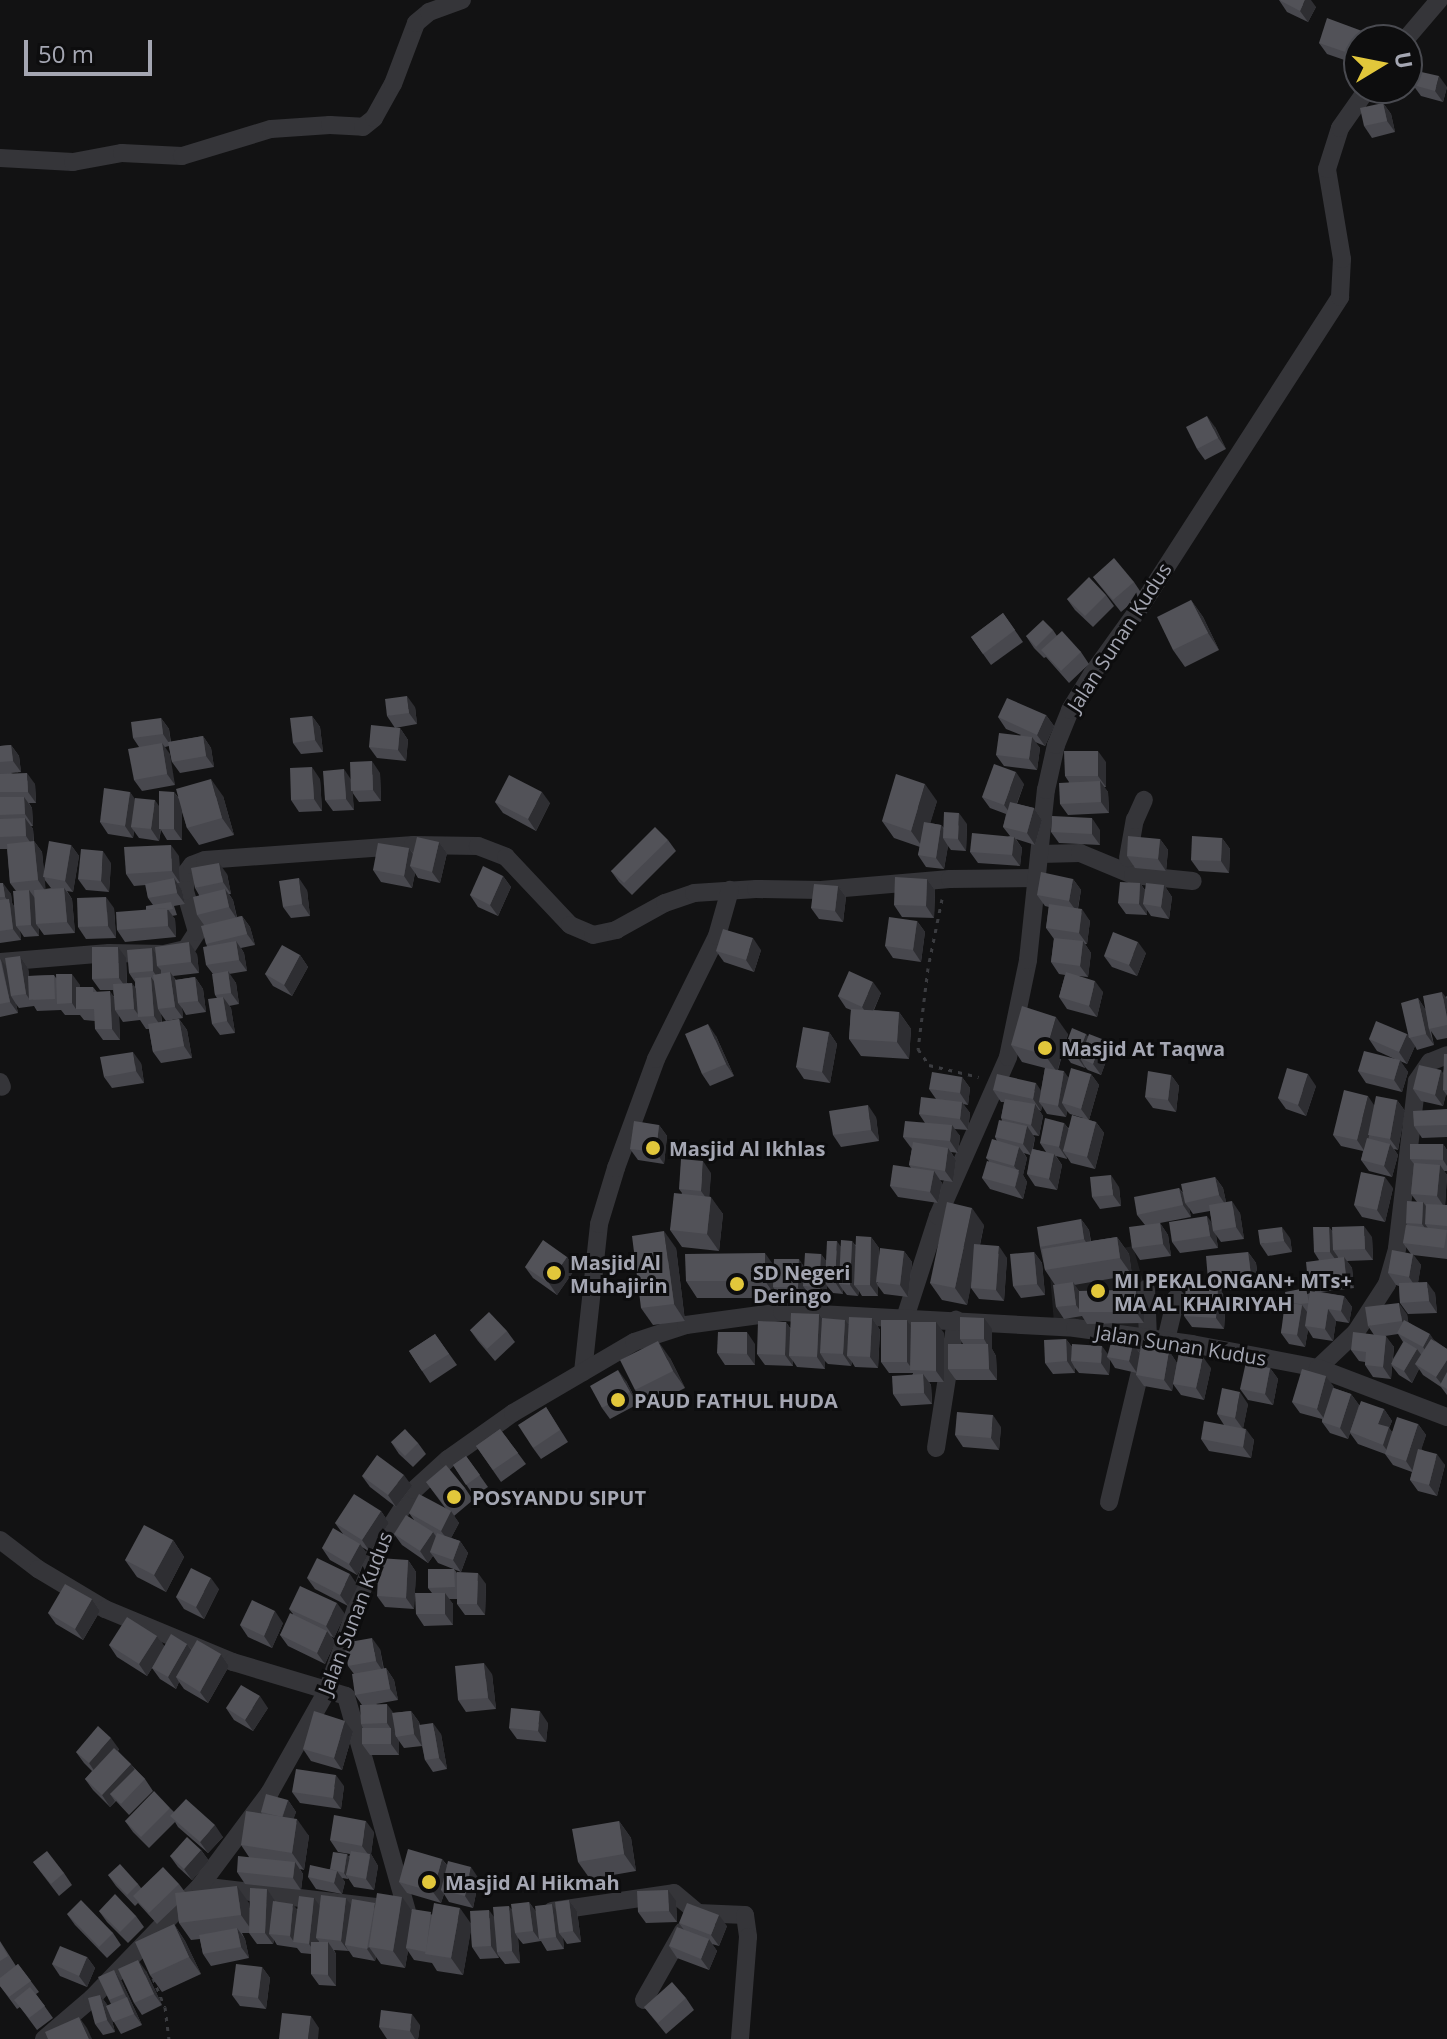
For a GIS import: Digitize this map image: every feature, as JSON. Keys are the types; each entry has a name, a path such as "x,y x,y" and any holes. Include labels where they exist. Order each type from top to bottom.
{"street":[{"path":"0,158 73,162 122,153 182,156 271,129 363,127 371,122 393,84 416,23 429,12 462,0"},
{"path":"1419,24 1439,0"},
{"name":"Jalan Sunan Kudus","path":"905,1318 938,1216 998,1081 1018,1016 1050,765 1070,710 1340,297 1342,259 1327,169 1340,128 1357,104"},
{"path":"1126,873 1132,834 1144,800"},
{"path":"0,962 109,953 164,954 186,949 197,932 185,891 186,873 192,865 205,860 413,845 478,846 506,857 570,925 593,935 616,930 680,896 730,890 821,890 946,879 1037,878"},
{"path":"1040,854 1080,853 1126,873 1193,881"},
{"path":"583,1372 599,1224 616,1168 656,1059 717,936 730,890"},
{"path":"1318,1368 1356,1332 1387,1284 1397,1248 1417,1081 1424,1068 1447,1055"},
{"path":"1146,1289 1157,1339"},
{"path":"1109,1502 1157,1339 1176,1298"},
{"name":"Jalan Sunan Kudus","path":"44,2039 92,1998 200,1886 270,1792 327,1691 377,1548 407,1499 448,1459 502,1420 650,1336 726,1318 782,1312 1075,1328 1157,1339 1318,1368 1447,1417"},
{"path":"936,1448 956,1320"},
{"path":"0,1540 38,1569 105,1609 233,1662 346,1696 413,1912 200,1886"},
{"path":"528,1914 674,1893 696,1912 708,1915 737,1912 747,1917 740,2039"},
{"path":"644,2000 696,1912"}],"path":[{"path":"946,879 928,968 920,1055 929,1065 998,1081"},
{"path":"136,1952 148,1968 165,2007 169,2039"}],"shaded area":[{"path":"1133,1246 1157,1331 1054,1323 1049,1263","holes":["1129,1254 1131,1275 1057,1287"]}],"building":[{"path":"1279,0 1305,0 1300,11"},
{"path":"1327,18 1343,24 1343,51 1319,43"},
{"path":"1423,72 1439,76 1435,91 1423,88"},
{"path":"1383,104 1387,121 1364,126 1360,108"},
{"path":"1207,416 1218,438 1197,449 1186,427"},
{"path":"1114,558 1134,582 1113,600 1093,577"},
{"path":"1089,577 1106,595 1085,616 1067,599"},
{"path":"1191,600 1208,633 1173,650 1157,617"},
{"path":"1003,613 1015,630 983,654 971,637"},
{"path":"1043,620 1053,630 1036,647 1026,636"},
{"path":"1062,631 1081,652 1061,671 1041,650"},
{"path":"407,696 409,713 387,716 385,699"},
{"path":"1007,698 1046,715 1037,735 998,717"},
{"path":"312,716 315,740 293,743 290,718"},
{"path":"161,718 163,734 133,738 131,722"},
{"path":"371,725 400,728 398,750 369,747"},
{"path":"999,733 1032,737 1029,759 996,755"},
{"path":"203,736 206,756 172,762 168,742"},
{"path":"162,743 167,774 134,780 128,749"},
{"path":"11,745 13,761 0,762 0,746"},
{"path":"1064,751 1098,751 1098,776 1065,776"},
{"path":"372,761 373,790 351,791 350,762"},
{"path":"994,764 1016,772 1004,805 982,797"},
{"path":"312,767 314,799 291,800 290,768"},
{"path":"344,769 346,799 325,800 323,771"},
{"path":"27,773 28,792 0,792 0,774"},
{"path":"896,774 925,784 911,831 882,821"},
{"path":"509,775 542,792 528,819 495,802"},
{"path":"211,779 222,818 187,828 176,789"},
{"path":"1100,781 1101,802 1060,804 1059,783"},
{"path":"104,788 130,792 125,826 100,822"},
{"path":"159,791 174,792 174,829 159,829"},
{"path":"0,797 24,797 25,814 0,815"},
{"path":"135,798 155,800 151,829 131,827"},
{"path":"1010,802 1034,808 1027,833 1003,827"},
{"path":"944,812 959,813 958,839 943,838"},
{"path":"1052,816 1092,818 1092,834 1051,832"},
{"path":"25,818 26,836 0,837 0,819"},
{"path":"924,822 941,825 936,858 918,855"},
{"path":"655,827 668,840 624,883 611,871"},
{"path":"972,833 1014,837 1012,855 970,852"},
{"path":"1128,836 1160,839 1158,859 1127,856"},
{"path":"1192,836 1222,838 1221,861 1191,860"},
{"path":"417,837 439,842 432,872 410,866"},
{"path":"34,841 38,880 10,883 7,844"},
{"path":"49,841 71,845 65,881 43,877"},
{"path":"378,843 409,848 404,876 373,870"},
{"path":"171,845 172,871 126,874 124,847"},
{"path":"81,849 103,851 101,881 78,879"},
{"path":"219,863 223,882 195,888 191,868"},
{"path":"483,866 503,876 490,905 470,895"},
{"path":"1041,872 1073,879 1069,901 1037,895"},
{"path":"895,877 927,879 926,906 894,905"},
{"path":"174,878 177,893 148,898 145,884"},
{"path":"299,878 302,904 283,907 279,881"},
{"path":"1120,882 1140,883 1139,904 1118,903"},
{"path":"0,883 3,883 5,897 0,897"},
{"path":"1146,883 1164,885 1161,907 1143,904"},
{"path":"814,884 838,886 835,911 811,908"},
{"path":"64,888 67,922 36,924 34,890"},
{"path":"225,889 229,907 197,915 193,897"},
{"path":"29,890 31,925 16,926 13,891"},
{"path":"106,897 108,926 78,927 77,898"},
{"path":"9,899 13,929 0,931 0,900"},
{"path":"171,902 173,909 146,910 146,906"},
{"path":"1049,904 1082,909 1079,933 1046,928"},
{"path":"167,908 168,926 117,930 116,912"},
{"path":"242,916 247,934 206,944 201,926"},
{"path":"889,917 917,921 913,950 885,946"},
{"path":"723,929 753,938 746,960 716,951"},
{"path":"1113,932 1138,942 1129,965 1104,956"},
{"path":"1054,938 1083,941 1080,966 1051,962"},
{"path":"236,941 239,960 206,965 203,947"},
{"path":"189,942 191,962 157,966 155,947"},
{"path":"282,945 300,955 284,985 265,974"},
{"path":"92,947 118,947 119,978 92,979"},
{"path":"152,948 153,971 129,973 127,950"},
{"path":"20,956 26,994 11,996 5,958"},
{"path":"0,959 10,1002 0,1004"},
{"path":"228,971 231,993 215,995 212,974"},
{"path":"849,971 873,982 862,1007 838,996"},
{"path":"170,972 175,1007 158,1009 153,975"},
{"path":"1066,972 1095,981 1089,1006 1059,997"},
{"path":"56,974 72,974 72,1003 57,1004"},
{"path":"54,975 55,999 29,1000 28,976"},
{"path":"151,977 154,1016 138,1017 135,978"},
{"path":"195,977 198,1001 178,1003 175,980"},
{"path":"132,983 134,1009 115,1010 113,984"},
{"path":"76,987 93,987 93,992 110,991 112,1029 95,1029 94,1009 76,1009"},
{"path":"1442,992 1447,1025 1429,1029 1423,996"},
{"path":"223,997 227,1021 212,1024 208,999"},
{"path":"1418,998 1426,1034 1409,1038 1401,1003"},
{"path":"1022,1006 1056,1017 1045,1055 1011,1045"},
{"path":"851,1009 899,1012 897,1042 849,1039"},
{"path":"179,1019 184,1046 153,1052 148,1024"},
{"path":"1376,1021 1407,1034 1399,1052 1369,1039"},
{"path":"708,1024 726,1064 702,1074 685,1034"},
{"path":"803,1027 829,1032 822,1072 796,1067"},
{"path":"1072,1028 1086,1034 1077,1057 1063,1052"},
{"path":"1089,1034 1102,1039 1093,1064 1080,1058"},
{"path":"1364,1051 1400,1060 1394,1080 1358,1071"},
{"path":"133,1052 136,1071 104,1077 100,1057"},
{"path":"1444,1054 1447,1054 1447,1090 1443,1090"},
{"path":"1419,1065 1441,1070 1435,1095 1413,1089"},
{"path":"1045,1068 1064,1071 1058,1106 1039,1102"},
{"path":"1071,1068 1091,1074 1081,1109 1062,1103"},
{"path":"1287,1068 1308,1074 1298,1105 1278,1098"},
{"path":"1148,1071 1171,1075 1168,1100 1145,1097"},
{"path":"932,1072 962,1077 960,1093 929,1089"},
{"path":"997,1074 1036,1083 1033,1099 993,1090"},
{"path":"1344,1090 1368,1096 1357,1140 1333,1135"},
{"path":"1376,1096 1397,1100 1390,1139 1368,1135"},
{"path":"921,1097 962,1102 960,1119 919,1114"},
{"path":"1005,1099 1035,1104 1031,1125 1001,1118"},
{"path":"868,1105 871,1130 833,1135 829,1111"},
{"path":"1447,1109 1447,1125 1414,1126 1413,1111"},
{"path":"1072,1115 1096,1122 1087,1157 1063,1151"},
{"path":"1045,1118 1064,1123 1059,1147 1040,1143"},
{"path":"999,1120 1027,1126 1023,1144 995,1137"},
{"path":"634,1121 659,1125 656,1152 630,1149"},
{"path":"905,1121 952,1125 950,1141 903,1137"},
{"path":"1367,1138 1390,1144 1384,1166 1361,1160"},
{"path":"992,1139 1019,1147 1014,1166 986,1158"},
{"path":"913,1142 948,1148 945,1171 909,1165"},
{"path":"1410,1144 1443,1144 1443,1160 1410,1159"},
{"path":"1032,1149 1054,1154 1049,1179 1027,1174"},
{"path":"681,1159 703,1161 701,1191 679,1189"},
{"path":"987,1161 1019,1170 1015,1187 982,1178"},
{"path":"1414,1163 1440,1165 1437,1196 1411,1194"},
{"path":"893,1165 934,1171 930,1192 890,1186"},
{"path":"1361,1172 1385,1177 1377,1210 1354,1205"},
{"path":"1111,1175 1113,1195 1092,1197 1090,1177"},
{"path":"1215,1177 1219,1195 1185,1203 1181,1184"},
{"path":"1179,1188 1183,1205 1137,1215 1134,1197"},
{"path":"674,1193 711,1197 707,1234 670,1230"},
{"path":"1232,1201 1236,1227 1213,1231 1209,1205"},
{"path":"1407,1201 1423,1202 1422,1224 1406,1223"},
{"path":"947,1202 972,1208 955,1288 930,1283"},
{"path":"1426,1204 1447,1205 1447,1226 1425,1224"},
{"path":"1207,1216 1210,1236 1172,1242 1169,1222"},
{"path":"1081,1219 1084,1239 1040,1247 1037,1227"},
{"path":"1160,1223 1163,1244 1132,1248 1129,1227"},
{"path":"1406,1225 1447,1230 1444,1248 1403,1243"},
{"path":"1364,1226 1365,1249 1333,1250 1332,1227"},
{"path":"1282,1227 1284,1241 1260,1244 1258,1230"},
{"path":"1313,1227 1329,1227 1330,1252 1314,1252"},
{"path":"664,1231 674,1304 641,1308 632,1236"},
{"path":"856,1236 871,1237 870,1285 854,1285"},
{"path":"1117,1237 1120,1258 1045,1270 1042,1249"},
{"path":"543,1240 567,1257 549,1283 525,1267"},
{"path":"841,1240 852,1241 850,1285 839,1284"},
{"path":"827,1241 837,1241 835,1282 825,1282"},
{"path":"974,1244 999,1246 996,1290 971,1288"},
{"path":"880,1248 904,1251 900,1285 876,1282"},
{"path":"1392,1250 1413,1254 1409,1277 1388,1273"},
{"path":"1034,1252 1037,1284 1013,1286 1010,1254"},
{"path":"1248,1252 1251,1275 1208,1280 1206,1256"},
{"path":"765,1253 765,1281 686,1281 685,1254"},
{"path":"805,1253 821,1254 819,1287 803,1286"},
{"path":"1344,1257 1346,1277 1308,1282 1306,1262"},
{"path":"774,1259 799,1259 798,1288 773,1287"},
{"path":"1073,1282 1076,1305 1056,1307 1053,1285"},
{"path":"1427,1282 1429,1301 1400,1303 1399,1283"},
{"path":"1186,1284 1218,1287 1216,1318 1184,1316"},
{"path":"1306,1288 1309,1303 1287,1302 1285,1292"},
{"path":"1136,1290 1136,1312 1079,1312 1079,1291"},
{"path":"1310,1291 1344,1296 1341,1311 1328,1309 1325,1329 1305,1326"},
{"path":"1285,1302 1302,1305 1297,1335 1281,1333"},
{"path":"1399,1303 1402,1321 1368,1326 1365,1307"},
{"path":"489,1312 507,1331 487,1349 470,1330"},
{"path":"791,1313 819,1314 817,1357 789,1356"},
{"path":"849,1317 872,1318 870,1357 847,1356"},
{"path":"960,1317 984,1318 984,1339 960,1339"},
{"path":"822,1318 845,1320 843,1354 820,1353"},
{"path":"881,1320 907,1320 907,1362 881,1362"},
{"path":"1404,1320 1430,1334 1423,1347 1397,1333"},
{"path":"758,1321 786,1322 785,1355 757,1354"},
{"path":"911,1322 936,1322 936,1371 910,1370"},
{"path":"718,1332 747,1332 747,1354 717,1353"},
{"path":"1353,1332 1386,1336 1383,1367 1365,1365 1366,1352 1351,1350"},
{"path":"435,1334 449,1354 422,1371 409,1351"},
{"path":"1066,1339 1067,1361 1045,1363 1044,1340"},
{"path":"1112,1339 1133,1344 1129,1361 1107,1357"},
{"path":"1431,1339 1447,1349 1447,1360 1436,1377 1415,1364"},
{"path":"658,1341 673,1371 635,1390 620,1360"},
{"path":"1404,1341 1417,1349 1404,1371 1391,1364"},
{"path":"948,1344 988,1344 989,1369 948,1369"},
{"path":"1072,1344 1102,1346 1101,1363 1071,1361"},
{"path":"1141,1346 1169,1351 1164,1380 1136,1375"},
{"path":"1179,1352 1203,1357 1196,1388 1173,1384"},
{"path":"1246,1362 1270,1368 1265,1394 1240,1389"},
{"path":"1302,1369 1326,1376 1317,1409 1292,1402"},
{"path":"618,1370 630,1392 602,1408 590,1386"},
{"path":"1447,1372 1447,1389 1440,1385"},
{"path":"923,1374 924,1393 893,1394 892,1376"},
{"path":"1222,1388 1240,1392 1235,1418 1217,1414"},
{"path":"1333,1388 1351,1394 1340,1428 1322,1422"},
{"path":"1361,1401 1384,1409 1378,1424 1389,1427 1383,1445 1350,1432"},
{"path":"546,1407 560,1430 533,1448 518,1425"},
{"path":"957,1412 993,1415 991,1438 955,1435"},
{"path":"1397,1417 1418,1424 1406,1461 1385,1454"},
{"path":"1204,1421 1246,1429 1243,1447 1201,1439"},
{"path":"405,1429 418,1443 405,1456 391,1442"},
{"path":"500,1429 518,1453 493,1470 476,1446"},
{"path":"1418,1449 1437,1454 1429,1485 1410,1480"},
{"path":"377,1455 404,1475 388,1495 362,1476"},
{"path":"466,1456 480,1475 466,1485 453,1465"},
{"path":"446,1465 465,1488 445,1506 426,1482"},
{"path":"354,1494 381,1511 362,1540 335,1523"},
{"path":"419,1494 451,1511 441,1531 409,1513"},
{"path":"406,1515 433,1532 420,1551 394,1534"},
{"path":"144,1525 173,1540 154,1575 125,1560"},
{"path":"333,1528 360,1544 349,1564 322,1548"},
{"path":"437,1533 460,1541 453,1560 430,1552"},
{"path":"317,1558 350,1574 340,1595 307,1578"},
{"path":"379,1558 408,1560 406,1598 377,1596"},
{"path":"191,1568 211,1578 196,1607 176,1597"},
{"path":"428,1569 454,1569 455,1587 428,1588"},
{"path":"457,1572 478,1573 477,1604 457,1604"},
{"path":"65,1584 92,1599 75,1629 48,1613"},
{"path":"300,1586 337,1603 326,1626 289,1609"},
{"path":"415,1593 445,1593 445,1614 416,1614"},
{"path":"252,1600 275,1611 264,1636 240,1625"},
{"path":"290,1613 327,1631 317,1653 280,1635"},
{"path":"127,1617 157,1636 139,1664 109,1645"},
{"path":"171,1634 187,1644 168,1677 152,1668"},
{"path":"372,1638 376,1661 348,1666 344,1643"},
{"path":"197,1640 221,1654 200,1692 176,1677"},
{"path":"484,1663 488,1698 458,1700 455,1666"},
{"path":"386,1668 390,1689 355,1695 352,1674"},
{"path":"241,1685 260,1696 245,1720 226,1708"},
{"path":"387,1704 387,1723 361,1724 360,1705"},
{"path":"511,1708 540,1711 538,1731 509,1728"},
{"path":"314,1711 345,1721 334,1758 303,1749"},
{"path":"411,1711 414,1734 396,1737 392,1713"},
{"path":"433,1723 439,1758 425,1760 419,1725"},
{"path":"98,1726 111,1738 89,1763 76,1752"},
{"path":"362,1728 391,1728 391,1744 362,1744"},
{"path":"114,1748 131,1764 102,1795 85,1779"},
{"path":"135,1769 145,1779 121,1804 110,1794"},
{"path":"296,1769 336,1775 333,1798 292,1792"},
{"path":"154,1791 170,1808 141,1837 125,1821"},
{"path":"266,1794 288,1800 282,1817 261,1812"},
{"path":"186,1799 215,1825 200,1842 170,1816"},
{"path":"246,1811 297,1819 292,1853 241,1845"},
{"path":"334,1815 366,1821 362,1846 330,1840"},
{"path":"619,1821 624,1854 578,1862 572,1829"},
{"path":"187,1837 201,1850 184,1869 170,1856"},
{"path":"408,1849 442,1859 433,1892 399,1882"},
{"path":"47,1851 64,1873 51,1884 33,1862"},
{"path":"351,1851 370,1854 366,1879 346,1875"},
{"path":"333,1852 347,1854 344,1873 330,1869"},
{"path":"238,1856 295,1862 293,1878 237,1872"},
{"path":"448,1861 471,1867 465,1896 441,1890"},
{"path":"120,1864 138,1884 127,1895 108,1875"},
{"path":"310,1865 337,1871 334,1883 308,1877"},
{"path":"163,1867 179,1884 149,1913 133,1896"},
{"path":"237,1886 241,1915 179,1923 175,1893"},
{"path":"250,1888 267,1889 265,1933 249,1933"},
{"path":"668,1890 669,1911 638,1912 637,1891"},
{"path":"377,1893 402,1897 393,1951 369,1947"},
{"path":"115,1894 136,1916 120,1932 99,1911"},
{"path":"321,1895 346,1898 341,1941 316,1938"},
{"path":"299,1896 314,1898 309,1944 293,1942"},
{"path":"352,1899 375,1903 367,1949 345,1945"},
{"path":"81,1900 113,1933 99,1947 67,1914"},
{"path":"569,1900 573,1931 559,1933 555,1902"},
{"path":"273,1901 293,1904 290,1936 269,1934"},
{"path":"529,1902 533,1931 515,1933 511,1904"},
{"path":"434,1903 460,1908 451,1958 425,1954"},
{"path":"687,1903 719,1915 711,1935 679,1923"},
{"path":"552,1904 556,1937 539,1939 535,1906"},
{"path":"509,1906 512,1951 497,1952 493,1907"},
{"path":"412,1909 431,1912 426,1952 406,1948"},
{"path":"489,1910 491,1946 472,1947 470,1911"},
{"path":"174,1924 189,1957 150,1975 135,1942"},
{"path":"677,1927 709,1939 701,1959 669,1946"},
{"path":"237,1928 241,1947 203,1954 199,1935"},
{"path":"0,1942 8,1956 0,1961"},
{"path":"311,1942 328,1942 328,1975 311,1974"},
{"path":"60,1946 87,1957 79,1976 52,1964"},
{"path":"138,1960 154,1994 134,2003 118,1969"},
{"path":"18,1964 31,1981 9,1997 0,1986 0,1978"},
{"path":"236,1964 262,1967 258,1998 232,1995"},
{"path":"114,1970 124,1994 109,2000 98,1977"},
{"path":"672,1982 686,1998 658,2023 644,2007"},
{"path":"30,1987 45,2006 29,2018 14,2000"},
{"path":"100,1995 107,2020 95,2024 88,1998"},
{"path":"127,1997 134,2014 113,2022 106,2006"},
{"path":"381,2010 412,2014 410,2031 379,2027"},
{"path":"282,2013 311,2016 308,2039 279,2039"},
{"path":"79,2017 89,2039 48,2039 45,2032"}],"place":[{"name":"Masjid At Taqwa","path":"1045,1048"},
{"name":"Masjid Al Ikhlas","path":"653,1148"},
{"name":"Masjid Al Muhajirin","path":"554,1273"},
{"name":"SD Negeri Deringo","path":"737,1284"},
{"name":"MI PEKALONGAN+ MTs+ MA AL KHAIRIYAH","path":"1098,1291"},
{"name":"PAUD FATHUL HUDA","path":"618,1400"},
{"name":"POSYANDU SIPUT","path":"454,1497"},
{"name":"Masjid Al Hikmah","path":"429,1882"}]}
